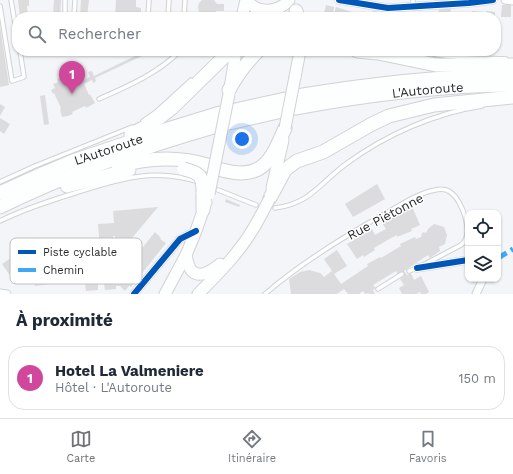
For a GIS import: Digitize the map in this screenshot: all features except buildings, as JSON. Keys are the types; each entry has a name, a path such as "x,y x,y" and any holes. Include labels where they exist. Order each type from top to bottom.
{"highway":[{"path":"73,161 152,124 185,96 225,56"},
{"path":"229,92 237,76 253,56"},
{"path":"389,56 436,65 513,65"},
{"path":"420,56 435,60 486,65"},
{"name":"L'Autoroute","path":"0,193 73,161 160,132 368,86 426,79 513,75"},
{"name":"L'Autoroute","path":"290,104 422,89 513,85"},
{"path":"272,203 285,170 290,166 297,161 323,152 389,116 434,105 513,97"},
{"name":"L'Autoroute","path":"0,207 63,179 224,118"},
{"path":"222,170 235,174 243,174 257,170 266,164 276,149 285,128"},
{"path":"0,210 115,167 144,160 174,160 207,165"},
{"path":"67,186 129,170 152,168 184,169 194,172 200,176 203,181 207,190 203,210"}],"main road":[{"path":"246,0 252,6 265,10 273,10 283,6 295,9"},
{"path":"243,12 246,0"},
{"path":"207,190 218,149 229,92 229,56"},
{"path":"198,294 243,246 261,215 272,203 299,56"},
{"path":"165,294 186,255 203,210"},
{"path":"186,255 191,270 195,273 205,273 214,269 243,246"}],"street":[{"path":"339,0 388,8 413,3 469,3 493,0"},
{"path":"505,0 513,1"},
{"path":"134,294 180,239 196,231"},
{"path":"417,268 465,260"},
{"path":"476,294 482,282"},
{"path":"0,293 7,294"}],"lane":[{"path":"11,0 13,12"},
{"path":"65,0 65,12"},
{"path":"74,12 75,0"},
{"path":"148,12 149,0"},
{"path":"168,12 169,0"},
{"path":"184,12 185,0"},
{"path":"0,6 12,81 24,77 21,56"},
{"path":"99,99 146,77 175,56"},
{"path":"211,63 222,56"},
{"path":"449,56 513,59"},
{"path":"0,182 35,166 130,128 150,117 195,77"},
{"path":"272,203 290,205 306,198 345,164 398,132 434,118 476,107 489,106"},
{"path":"0,221 43,203 106,183 137,176 171,175 207,190 256,205"},
{"name":"Rue Piétonne","path":"265,294 303,264 351,233 410,200 434,190 443,189 450,192 458,199 466,221 468,236 465,242 409,271"},
{"path":"378,289 402,274"}],"marked path":[{"path":"501,256 513,249"}],"cycle path":[{"path":"339,0 388,8 493,0"},
{"path":"134,294 180,239 196,231"},
{"path":"417,268 465,260"}],"place":[{"name":"Hotel La Valmeniere","path":"72,94"}]}
